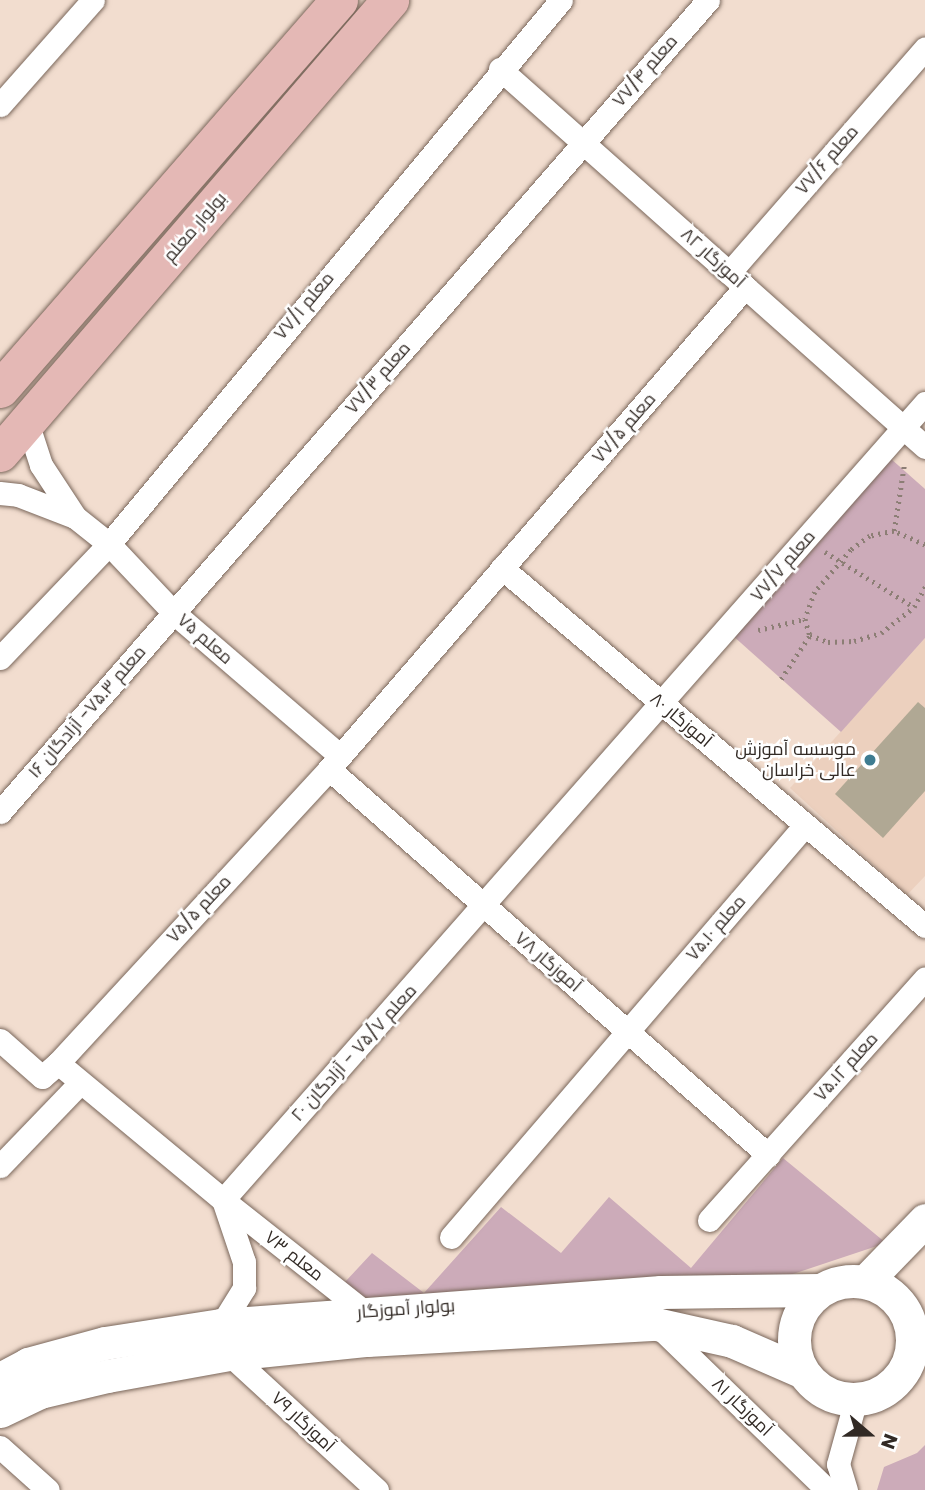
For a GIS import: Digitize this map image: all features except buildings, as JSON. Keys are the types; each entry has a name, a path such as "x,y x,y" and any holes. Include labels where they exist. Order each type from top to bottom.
{"main road":[{"path":"0,389 339,0"},
{"name":"بولوار معلم","path":"0,453 390,0"},
{"path":"864,1282 925,1220"},
{"path":"849,1280 864,1282 879,1287 897,1301 909,1321 911,1352 897,1379 885,1389 856,1399 826,1393 803,1372 796,1358 795,1328 800,1313 820,1290 849,1280"},
{"name":"بولوار آموزگار","path":"0,1411 40,1392 107,1376 225,1339 365,1312 661,1292 820,1290"},
{"path":"912,1336 925,1303"},
{"name":"بولوار آموزگار","path":"0,1379 28,1364 105,1343 225,1339 367,1340 656,1324 732,1341 803,1372"}],"street":[{"path":"0,105 93,0"},
{"name":"معلم ۷۷/۱","path":"0,658 109,544 500,69 561,0"},
{"name":"معلم ۷۷/۴","path":"583,143 708,0"},
{"name":"معلم ۷۷/۶","path":"737,280 925,48"},
{"name":"آموزگار ۸۲","path":"500,69 916,439"},
{"name":"معلم ۷۷/۳","path":"174,613 583,143"},
{"name":"معلم ۷۷/۵","path":"334,762 502,568 737,280"},
{"name":"معلم ۷۷/۷","path":"662,703 804,541 916,439 925,403"},
{"path":"26,422 41,465 75,517"},
{"path":"0,493 18,495 75,517"},
{"name":"معلم ۷۵","path":"75,517 109,544 174,613 334,762"},
{"name":"آموزگار ۸۰","path":"502,568 925,926"},
{"name":"معلم ۷۵.۳- آزادگان ۱۶","path":"0,812 174,613"},
{"name":"معلم ۷۵/۷ - آزادگان ۲۰","path":"223,1200 662,703"},
{"name":"آموزگار ۷۸","path":"334,762 484,906 768,1155"},
{"name":"معلم ۷۵/۵","path":"58,1063 334,762"},
{"name":"معلم ۷۵.۱۰","path":"451,1237 805,825"},
{"name":"معلم ۷۵.۱۲","path":"709,1220 925,978"},
{"path":"0,1041 42,1077 58,1063"},
{"name":"معلم ۷۳","path":"58,1063 223,1200 365,1312"},
{"path":"0,1166 80,1083"},
{"path":"223,1200 244,1262 244,1288 225,1339"},
{"name":"۸۱ آموزگار","path":"656,1324 827,1490"},
{"name":"۷۹ آموزگار","path":"225,1339 377,1490"},
{"path":"846,1490 838,1464 856,1399"},
{"path":"0,1447 48,1490"}],"path":[{"path":"894,531 901,470 916,439"},
{"path":"782,679 810,635 805,619 815,592 841,560 870,536 894,531 925,545"},
{"path":"804,541 841,560 914,607"},
{"path":"810,635 828,642 854,641 881,633 914,607 925,587"},
{"path":"728,628 742,634 805,619"}],"shaded area":[{"path":"890,458 925,489 925,638 841,732 732,635"},
{"name":"موسسه آموزش عالی خراسان","path":"925,638 925,876 907,895 790,788"},
{"path":"783,1158 886,1243 769,1282 372,1304 345,1282 372,1253 424,1293 501,1207 561,1253 609,1197 691,1268"},
{"path":"925,1445 925,1490 877,1490 884,1467 917,1453"}],"place":[{"name":"موسسه آموزش عالی خراسان","path":"870,760"}]}
